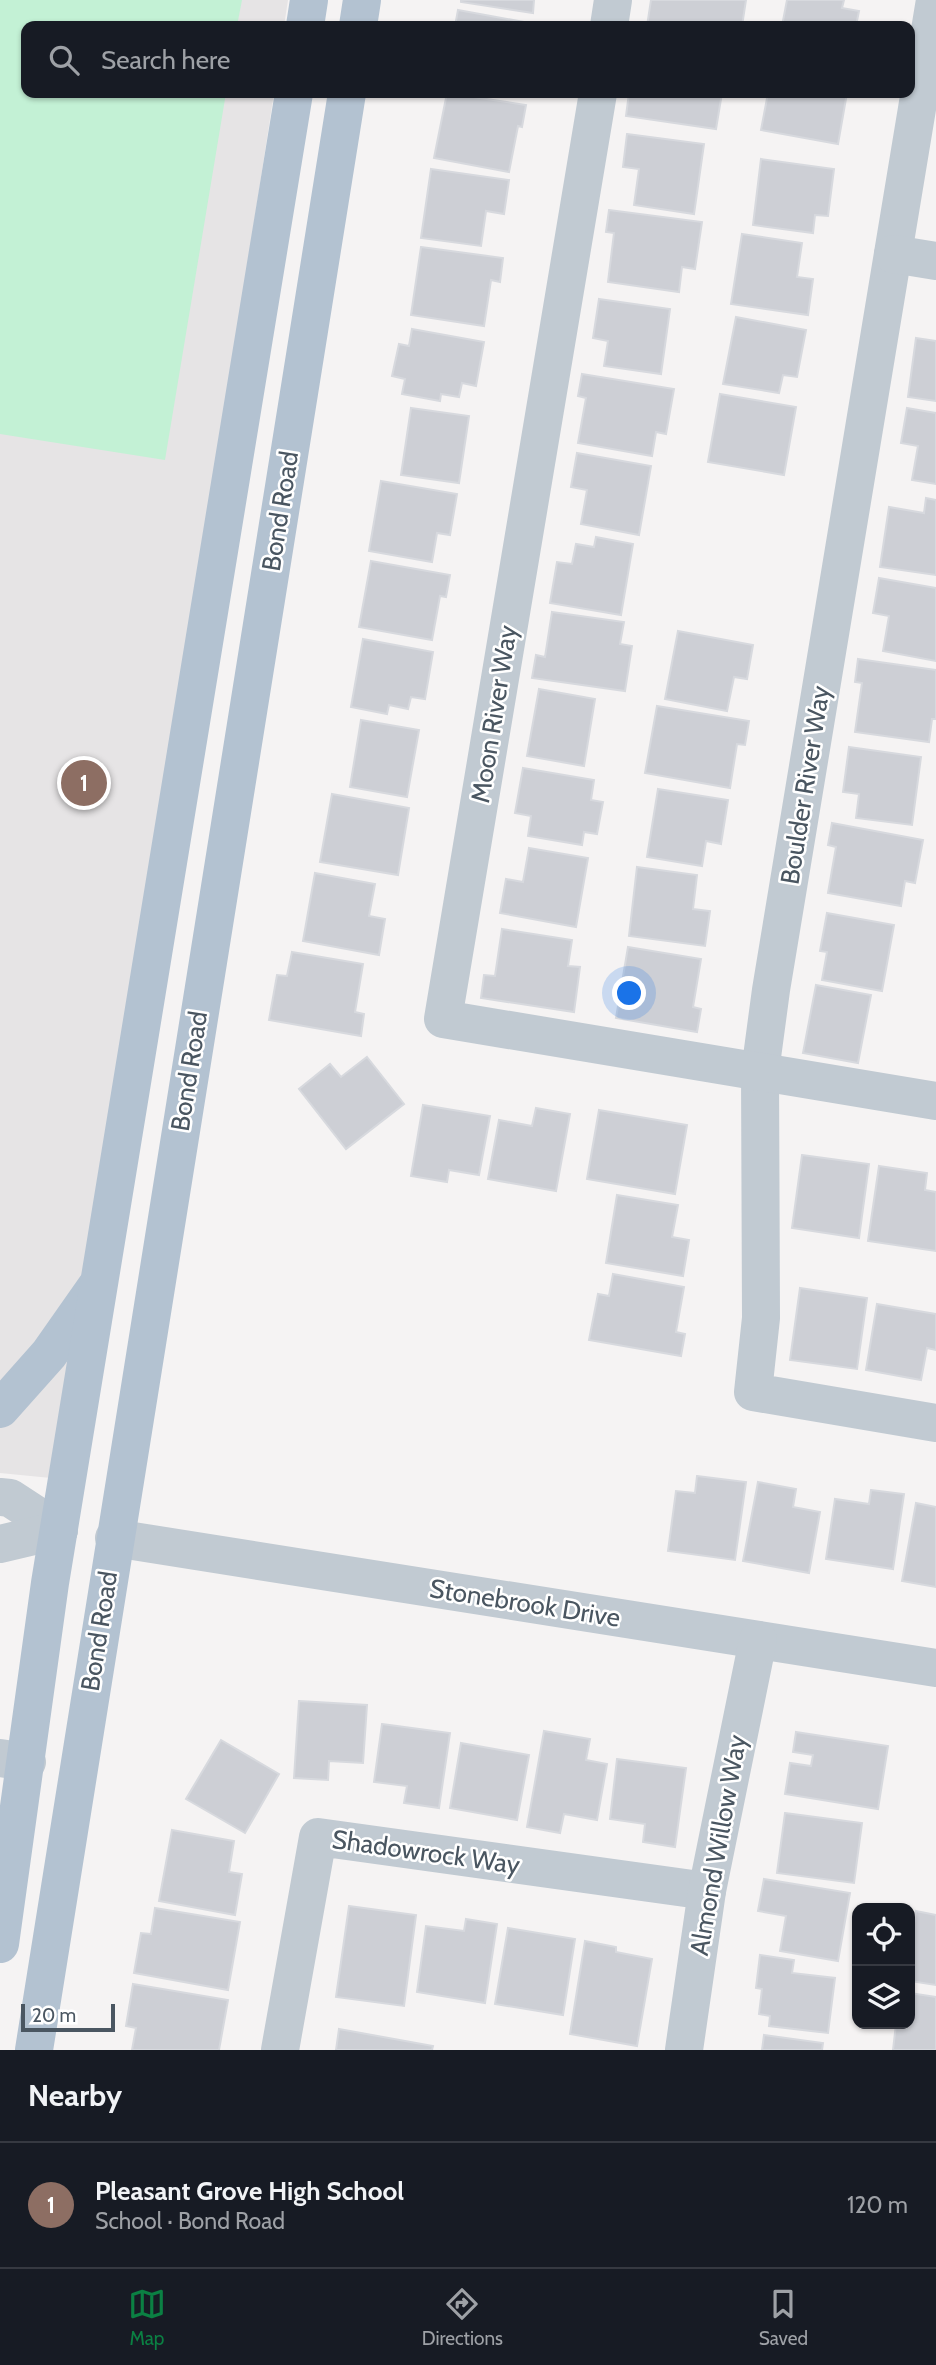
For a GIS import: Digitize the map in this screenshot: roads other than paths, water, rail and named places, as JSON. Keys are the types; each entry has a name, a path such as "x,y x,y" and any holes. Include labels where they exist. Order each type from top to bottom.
{"main road":[{"path":"306,21 309,0"},
{"path":"359,21 362,0"},
{"name":"Bond Road","path":"0,1944 13,1760 59,1530 293,98"},
{"name":"Bond Road","path":"34,2050 346,98"},
{"path":"0,1409 49,1354 101,1280"},
{"path":"59,1530 114,1538"}],"street":[{"path":"610,21 613,0"},
{"name":"Boulder River Way","path":"935,0 771,990 760,1072 762,1305 753,1392 936,1423"},
{"name":"Moon River Way","path":"597,98 443,1019 760,1072"},
{"path":"893,254 936,261"},
{"path":"760,1072 936,1101"},
{"path":"0,1497 10,1499 59,1530"},
{"path":"0,1544 59,1530"},
{"name":"Stonebrook Drive","path":"114,1538 936,1668"},
{"name":"Almond Willow Way","path":"684,2050 707,1891 758,1640"},
{"name":"Shadowrock Way","path":"280,2050 318,1837 707,1891"}],"place":[{"name":"Pleasant Grove High School","path":"84,783"}]}
